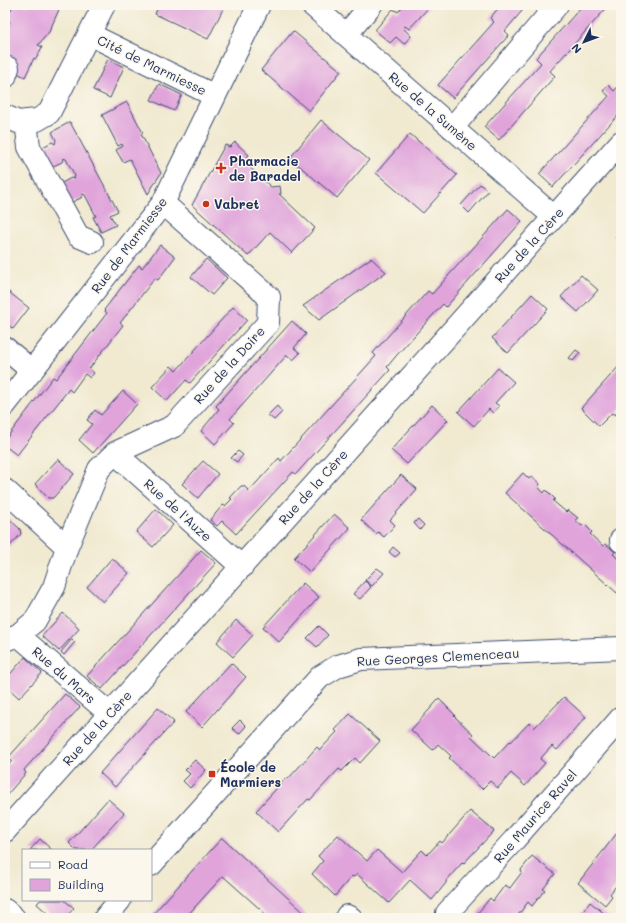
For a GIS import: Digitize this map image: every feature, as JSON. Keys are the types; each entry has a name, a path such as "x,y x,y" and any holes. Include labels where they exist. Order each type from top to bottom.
{"street":[{"name":"Cité de Marmiesse","path":"5,116 18,122 37,120 49,113 104,5"},
{"name":"Rue de Marmiesse","path":"5,405 163,203 259,5"},
{"name":"Rue de la Sumène","path":"312,5 554,217"},
{"path":"346,34 372,5"},
{"path":"452,128 557,5"},
{"name":"Cité de Marmiesse","path":"89,34 215,96"},
{"path":"26,121 29,147 78,236 92,242"},
{"name":"Rue de la Cère","path":"5,831 621,142"},
{"name":"Rue de la Doire","path":"115,453 174,426 268,323 269,297 163,203"},
{"path":"5,348 32,371"},
{"path":"12,637 35,620 54,587 67,547 99,469 115,453"},
{"name":"Rue de l'Auze","path":"115,453 242,567"},
{"path":"5,490 67,547"},
{"name":"Rue du Mars","path":"12,637 110,714"},
{"name":"Rue Georges Clemenceau","path":"152,864 320,677 338,666 361,659 621,648"},
{"name":"Rue Maurice Ravel","path":"446,916 621,718"},
{"path":"104,918 119,901"},
{"path":"5,910 14,918"}],"building":[{"path":"13,5 61,5 49,32 38,45 42,47 36,59 34,58 25,77 5,67 5,29 10,22 6,20"},
{"path":"159,5 225,5 208,39 155,14"},
{"path":"404,5 431,5 409,29 405,26 403,28 411,36 404,44 396,37 390,43 375,30 393,9 398,12"},
{"path":"501,5 527,5 505,31 509,35 453,98 438,85 494,22 490,18"},
{"path":"583,5 609,5 550,71 555,76 499,140 484,127 541,63 536,58"},
{"path":"293,31 341,71 309,111 261,70"},
{"path":"108,59 124,67 110,98 93,90"},
{"path":"621,83 621,112 553,187 539,174 609,96 603,91 608,85 614,91"},
{"path":"159,84 182,95 174,111 151,100"},
{"path":"127,102 161,173 148,194 130,159 123,162 116,150 123,146 122,144 118,146 102,115"},
{"path":"321,120 369,160 337,198 290,158"},
{"path":"70,122 118,211 110,215 116,225 101,232 93,217 96,216 85,195 82,194 81,198 70,203 60,184 71,178 74,179 75,176 66,159 63,158 62,162 51,167 41,148 52,142 55,144 56,140 52,132"},
{"path":"410,134 457,175 423,213 376,173"},
{"path":"235,142 249,155 243,161 271,187 280,186 281,194 279,194 315,228 292,253 270,232 248,256 192,205 225,145 230,147"},
{"path":"480,184 488,191 469,213 461,205"},
{"path":"508,209 522,221 446,307 443,304 396,356 387,367 390,370 296,474 293,472 236,534 222,521 217,526 210,520 223,505 225,506 232,499 230,498 241,486 244,486 249,491 279,458 281,461 376,356 373,353 428,291 432,294"},
{"path":"621,231 621,243 615,237"},
{"path":"160,245 175,257 158,280 155,278 120,323 123,325 89,369 94,373 90,378 85,374 72,392 69,389 17,455 5,446 5,440 53,377 56,379 107,313 104,310 139,265 142,268"},
{"path":"371,258 386,272 319,320 303,306"},
{"path":"206,259 227,278 212,295 191,277"},
{"path":"581,275 598,290 578,312 561,297"},
{"path":"5,289 29,308 13,329 5,322"},
{"path":"532,294 548,309 508,353 492,338"},
{"path":"233,307 247,320 190,383 186,380 167,401 152,387 171,366 176,371"},
{"path":"292,321 306,334 294,348 300,353 293,360 287,355 230,419 234,423 215,444 201,431 219,409 216,406"},
{"path":"576,350 580,353 573,361 569,358"},
{"path":"621,364 621,408 615,415 612,413 599,426 581,408"},
{"path":"498,368 514,382 495,403 499,406 493,413 489,409 474,426 458,412"},
{"path":"123,391 137,404 93,453 79,440 92,424 87,420 95,410 101,415"},
{"path":"432,405 448,420 407,464 391,450"},
{"path":"277,406 282,412 274,420 268,415"},
{"path":"238,451 243,455 237,462 231,458"},
{"path":"58,459 74,474 53,498 48,498 35,484"},
{"path":"203,461 218,474 198,498 182,484"},
{"path":"523,473 529,479 531,476 540,484 538,487 544,493 546,490 555,499 553,501 566,512 568,510 578,518 575,520 582,526 584,524 592,532 590,534 603,546 606,544 615,552 613,554 619,560 621,557 621,588 617,593 505,493"},
{"path":"401,475 417,489 390,520 395,525 384,537 378,532 376,534 361,520"},
{"path":"156,509 173,525 153,547 136,532"},
{"path":"334,514 350,528 310,572 294,558"},
{"path":"6,516 20,529 21,534 5,551 5,517"},
{"path":"418,519 424,525 420,530 414,523"},
{"path":"393,547 400,553 395,557 389,552"},
{"path":"201,550 216,563 102,689 87,676"},
{"path":"112,558 129,573 103,602 87,587"},
{"path":"377,568 384,573 372,586 365,580"},
{"path":"365,581 371,587 360,599 353,594"},
{"path":"303,583 319,597 279,642 263,627"},
{"path":"63,613 79,629 59,651 42,636"},
{"path":"236,620 253,635 233,657 217,642"},
{"path":"319,626 328,635 317,647 307,638"},
{"path":"72,639 75,642 64,655 61,652"},
{"path":"25,657 42,673 19,698 5,685 5,680"},
{"path":"231,663 246,677 202,727 186,712"},
{"path":"65,694 80,707 24,770 26,773 5,797 5,768 12,761 8,758"},
{"path":"564,697 586,717 557,750 552,746 540,759 545,763 525,786 511,773 498,788 490,781 482,789 449,758 451,756 438,744 433,750 411,730 439,699 473,734 471,736 494,758 529,723 534,728"},
{"path":"158,708 174,722 115,787 100,773"},
{"path":"350,714 380,741 360,763 355,758 342,771 339,769 310,800 308,799 278,832 256,811 317,747 320,750 337,732 335,730"},
{"path":"240,720 246,726 239,734 232,728"},
{"path":"195,760 206,770 190,788 183,781 190,774 185,770"},
{"path":"108,799 124,813 92,849 75,849 69,843"},
{"path":"470,811 494,831 463,864 462,863 432,900 410,880 389,903 357,874 354,877 352,876 335,896 312,874 323,861 318,856 338,835 367,861 377,850 402,872 422,850 427,855 440,841 442,843"},
{"path":"621,828 621,879 610,894 612,896 605,905 578,883"},
{"path":"222,838 310,918 270,918 223,876 185,918 155,918 152,915"},
{"path":"40,839 51,849 31,849"},
{"path":"532,856 555,874 543,889 545,890 532,906 528,902 516,918 478,918 479,916 477,914 490,898 493,901 505,885 510,888"},
{"path":"39,901 65,901 74,908 65,918 53,918 37,904"},
{"path":"590,902 610,918 578,918"}],"place":[{"name":"Pharmacie de Baradel","path":"221,168"},
{"name":"Vabret","path":"206,204"},
{"name":"École de Marmiers","path":"212,774"}]}
